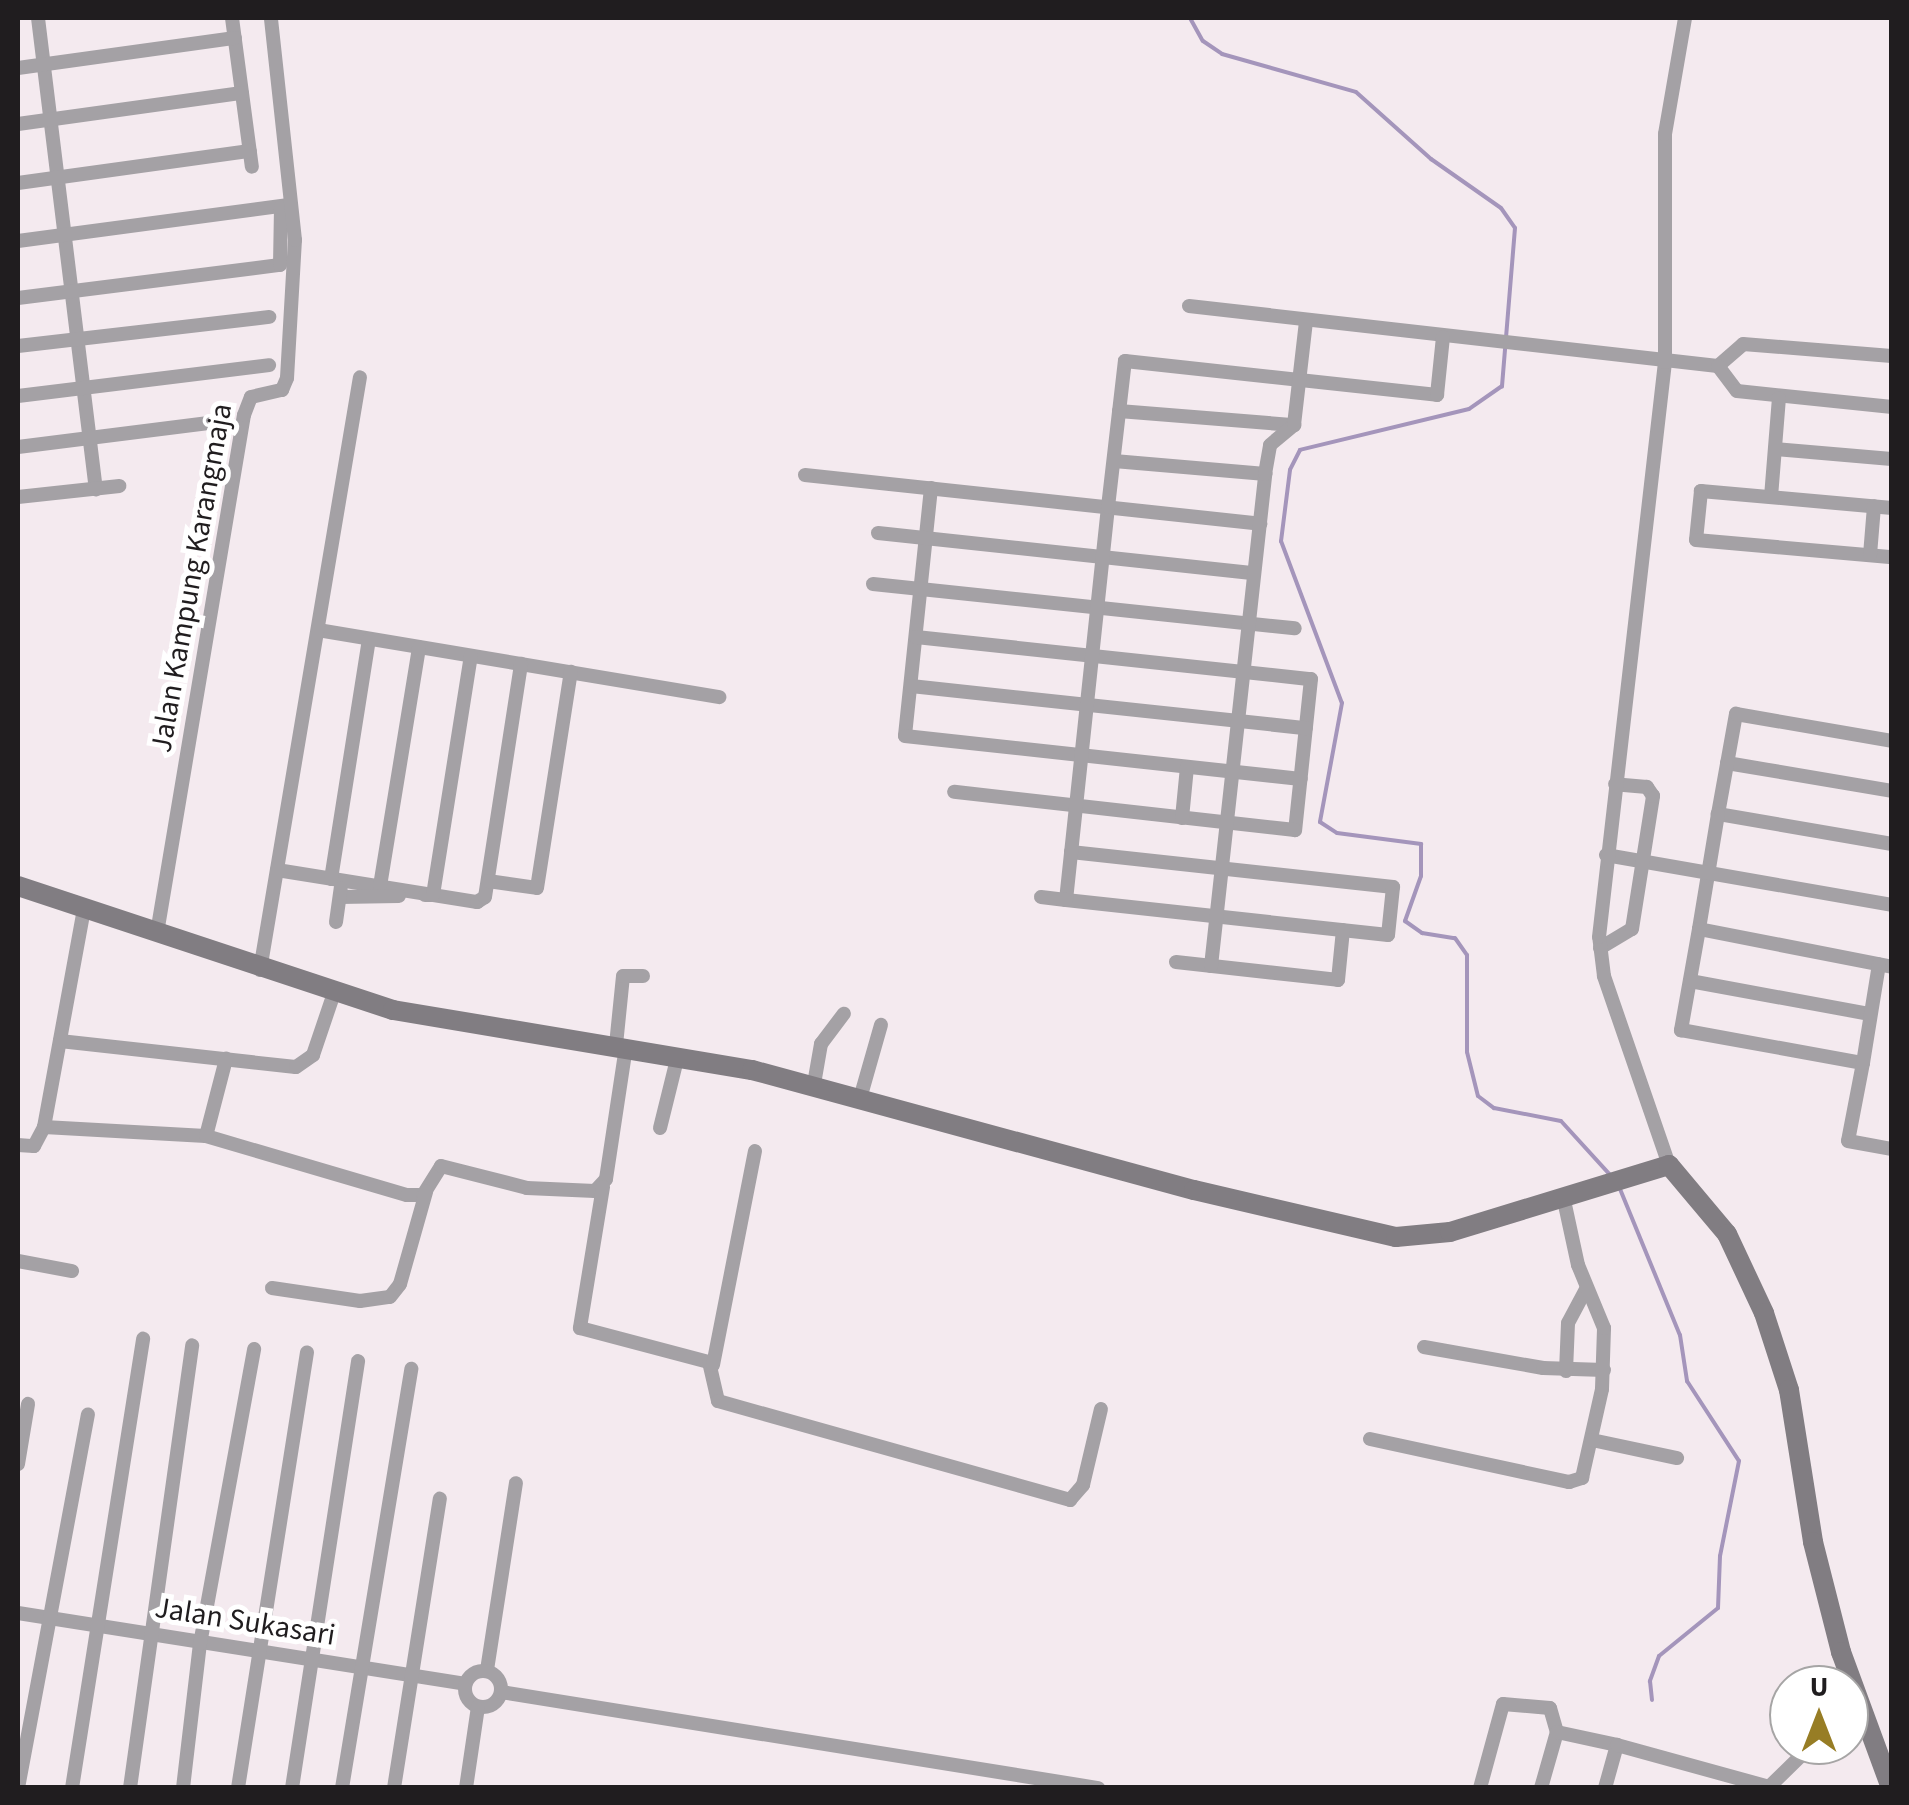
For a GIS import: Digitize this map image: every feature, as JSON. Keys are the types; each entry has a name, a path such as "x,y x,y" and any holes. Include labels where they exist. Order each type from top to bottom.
{"street":[{"path":"38,18 96,489"},
{"path":"232,18 252,168"},
{"name":"Jalan Kampung Karangmaja","path":"157,933 247,402 286,384 286,206 270,18"},
{"path":"1685,18 1664,134 1664,362 1606,855 1600,948 1670,1166 1727,1234 1764,1313 1789,1390 1814,1542 1843,1665"},
{"path":"18,68 235,38"},
{"path":"18,124 242,94"},
{"path":"18,182 250,151"},
{"path":"18,241 286,206 280,266 18,298"},
{"path":"1189,306 1664,362 1708,365 1743,344 1892,356"},
{"path":"18,346 268,316"},
{"path":"1212,966 1265,474 1270,445 1294,425 1306,321"},
{"path":"1066,900 1125,361 1437,395 1443,336"},
{"path":"18,396 268,365"},
{"path":"1708,365 1728,386 1780,398 1892,407"},
{"path":"260,970 360,377"},
{"path":"1770,497 1780,398"},
{"path":"1119,411 1294,425"},
{"path":"18,447 224,421"},
{"path":"1775,449 1892,459"},
{"path":"1114,461 1265,474"},
{"path":"805,475 1260,524"},
{"path":"18,498 119,486"},
{"path":"932,488 906,736 1301,779"},
{"path":"1892,508 1701,491 1696,540 1892,557"},
{"path":"1870,556 1874,506"},
{"path":"878,534 1254,573"},
{"path":"873,584 1295,628"},
{"path":"318,630 719,697"},
{"path":"916,637 1311,679 1295,830 954,792"},
{"path":"336,922 340,897 336,879 370,639"},
{"path":"380,886 420,647"},
{"path":"433,895 472,656"},
{"path":"277,870 477,902 488,881 521,664"},
{"path":"488,881 537,888 571,672"},
{"path":"911,686 1306,728"},
{"path":"1862,1063 1681,1030 1736,714 1892,741"},
{"path":"1727,763 1892,791"},
{"path":"1182,818 1187,766"},
{"path":"1600,948 1632,929 1652,792 1615,784"},
{"path":"1718,814 1892,844"},
{"path":"1041,897 1388,935 1393,887 1071,852"},
{"path":"1606,855 1892,906"},
{"path":"18,886 260,970 419,1015 678,1054 814,1084 1194,1190 1396,1237 1428,1237 1670,1166"},
{"path":"340,897 433,895"},
{"path":"18,1146 36,1144 44,1126 84,910"},
{"path":"1698,929 1885,965 1870,1014 1848,1141 1892,1149"},
{"path":"1176,962 1338,980 1343,930"},
{"path":"643,976 624,976 621,1046 580,1328 713,1365"},
{"path":"1690,980 1870,1014"},
{"path":"60,1042 307,1064 334,993"},
{"path":"814,1084 820,1044 844,1014"},
{"path":"861,1095 881,1025"},
{"path":"660,1128 678,1054"},
{"path":"206,1136 226,1059"},
{"path":"44,1126 206,1136 380,1190 426,1192"},
{"path":"756,1152 713,1365 720,1402 1064,1500 1075,1499 1083,1485 1101,1409"},
{"path":"272,1288 360,1301 390,1297 400,1284 426,1192 441,1166 527,1188 603,1187"},
{"path":"1370,1438 1569,1482 1587,1470 1604,1370 1602,1319 1587,1288 1564,1200"},
{"path":"18,1262 72,1271"},
{"path":"1566,1371 1568,1323 1587,1288"},
{"path":"72,1788 143,1340"},
{"path":"130,1788 147,1635 192,1345"},
{"path":"1424,1347 1566,1371 1604,1370"},
{"path":"183,1788 200,1644 254,1348"},
{"path":"238,1788 307,1352"},
{"path":"292,1788 358,1361"},
{"path":"342,1788 411,1369"},
{"path":"18,1464 28,1404"},
{"path":"18,1788 88,1416"},
{"path":"1592,1440 1677,1458"},
{"path":"487,1670 500,1681 501,1692 490,1706 478,1706 466,1695 465,1684 487,1670 516,1483"},
{"path":"394,1788 440,1499"},
{"name":"Jalan Sukasari","path":"18,1613 465,1684"},
{"path":"501,1692 1098,1788"},
{"path":"1480,1788 1503,1704 1550,1708 1557,1732 1541,1788"},
{"path":"466,1788 478,1706"},
{"path":"1557,1732 1769,1786 1791,1765"},
{"path":"1869,1745 1891,1788"},
{"path":"1605,1788 1616,1746"}],"waterway":[{"path":"1190,18 1203,41 1222,54 1356,92 1431,159 1501,208 1515,228 1502,386 1469,409 1300,450 1290,470 1281,541 1342,703 1320,822 1337,833 1421,844 1421,876 1405,921 1422,933 1455,938 1467,955 1467,1052 1478,1096 1494,1108 1561,1121 1612,1177"},
{"path":"1620,1189 1680,1335 1687,1381 1739,1461 1720,1556 1718,1608 1659,1656 1650,1681 1652,1700"}]}
